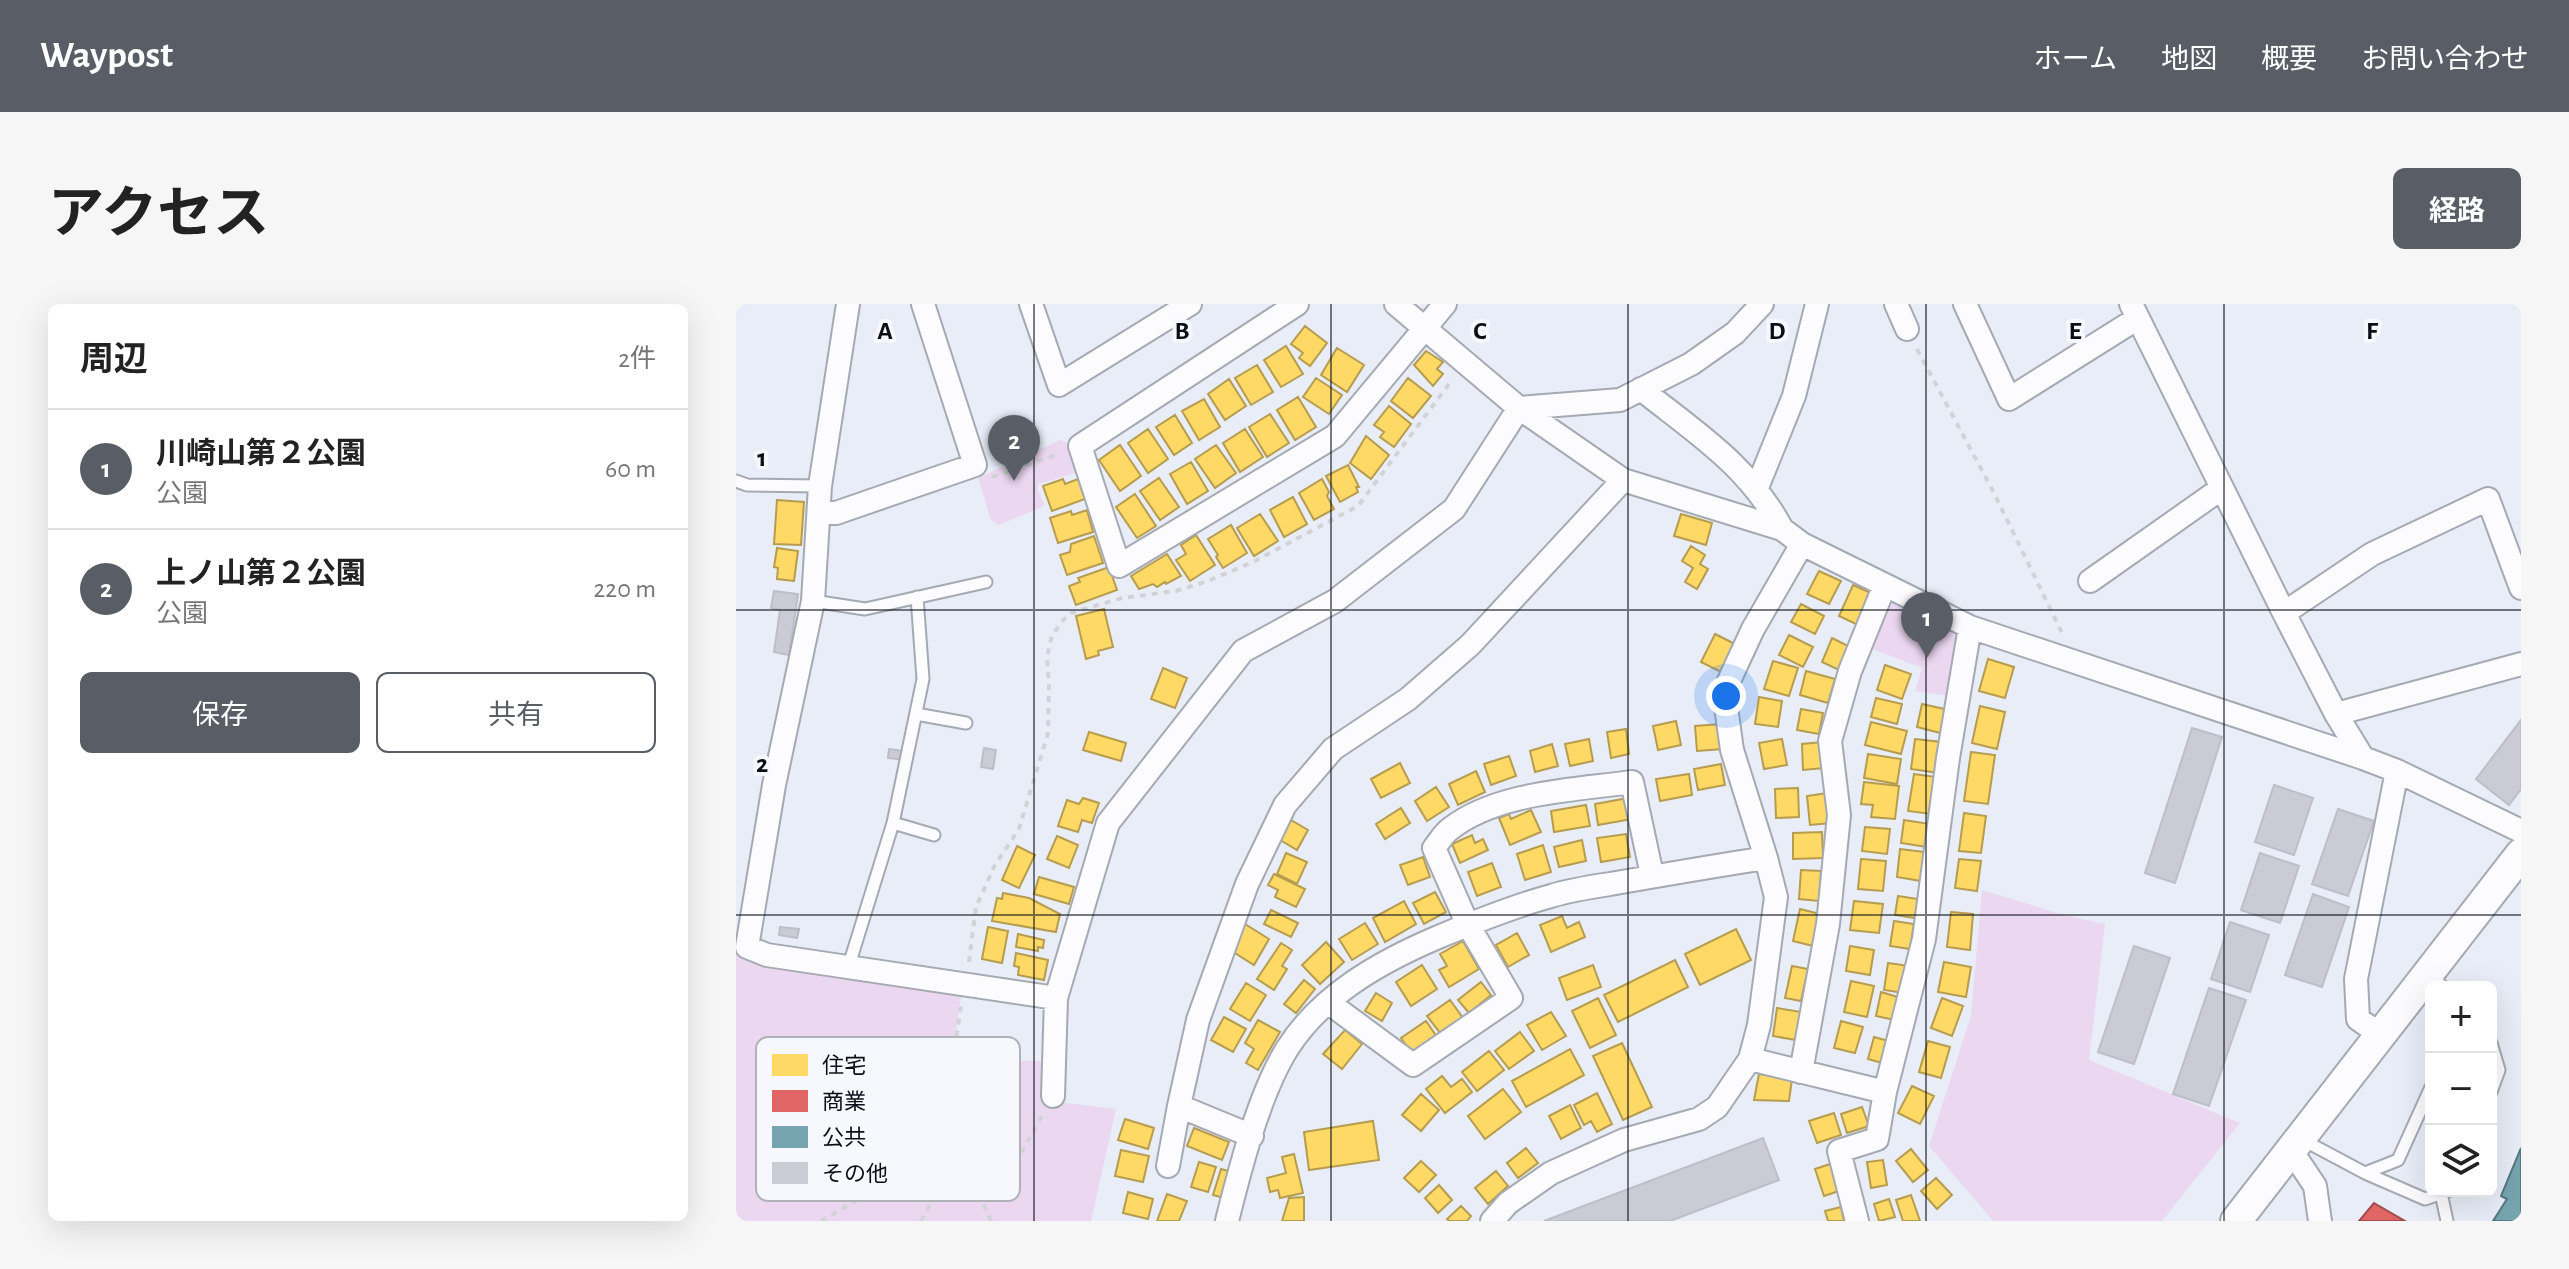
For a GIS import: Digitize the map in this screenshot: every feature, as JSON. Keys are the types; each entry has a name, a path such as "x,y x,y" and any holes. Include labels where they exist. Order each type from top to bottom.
{"street":[{"path":"848,304 820,486 813,601 774,785 747,947 767,955 1056,998"},
{"path":"820,513 836,513 975,465 923,304"},
{"path":"1031,304 1059,385 1190,304"},
{"path":"1297,304 1080,446 1119,566 1335,436 1445,304"},
{"path":"1396,304 1519,408 1623,480 1782,529 1802,544 1884,587 1970,627 2363,758 2397,771 2521,831"},
{"path":"1519,408 1620,400 1691,364 1735,333 1762,304"},
{"path":"1756,490 1794,396 1817,304"},
{"path":"1896,304 1907,329"},
{"path":"1965,304 2009,399 2135,311 2284,613 2336,714 2363,758"},
{"path":"1641,389 1729,457 1772,509 1782,529"},
{"path":"1053,1096 1056,998 1108,823 1243,651 1335,601 1454,509 1519,408"},
{"path":"1168,1166 1204,1005 1247,884 1285,805 1333,749 1408,699 1470,645 1623,480"},
{"path":"2090,581 2222,488"},
{"path":"2284,613 2372,554 2488,499 2521,588"},
{"path":"1492,1221 1508,1203 1551,1173 1624,1140 1699,1119 1717,1107 1750,1059 1759,1025 1776,897 1732,750 1726,707 1728,683 1753,629 1802,544"},
{"path":"1801,1072 1828,924 1839,815 1830,741 1850,671 1884,587"},
{"path":"1857,1221 1839,1151 1877,1139 1885,1092 1924,939 1948,758 1970,627"},
{"path":"2336,714 2521,664"},
{"path":"2381,1035 2358,1019 2356,979 2397,771"},
{"path":"1329,1003 1413,1065 1511,998 1467,923 1434,848 1448,829 1488,808 1539,794 1632,782 1652,875"},
{"path":"2236,1221 2381,1035 2436,980 2521,854"},
{"path":"1227,1221 1264,1096 1282,1058 1306,1025 1355,980 1385,961 1467,923 1553,895 1652,875 1766,858"},
{"path":"1750,1059 1885,1092"},
{"path":"1179,1106 1252,1136"},
{"path":"2296,1144 2315,1186 2320,1221"}],"lane":[{"path":"736,481 747,485 820,486"},
{"path":"813,601 865,609 986,582"},
{"path":"849,965 893,823 923,679 917,597"},
{"path":"916,714 966,723"},
{"path":"893,823 934,835"},
{"path":"2365,1173 2398,1160 2425,1100"},
{"path":"2296,1144 2425,1199 2431,1197"},
{"path":"2445,1197 2447,1221"}],"path":[{"path":"1907,329 1994,493 2077,663"},
{"path":"957,1037 976,907 995,865 1019,829 1048,733 1047,658 1051,639 1060,623 1071,613 1122,598 1176,591 1208,581 1253,562 1358,506 1465,362"},
{"path":"975,465 985,480 1080,446"},
{"path":"1020,1155 1053,1096"},
{"path":"821,1221 855,1201"},
{"path":"921,1221 932,1201"},
{"path":"982,1201 991,1221"}],"shaded area":[{"path":"1060,440 1065,441 1078,469 1075,473 1039,484 1037,489 1043,507 998,525 991,520 978,478"},
{"path":"1891,603 1961,637 1949,696 1915,691 1922,668 1872,649"},
{"path":"1982,890 2105,924 2089,1060 2240,1123 2162,1221 1993,1221 1929,1146 1971,1016"},
{"path":"736,941 963,985 955,1037 756,1037 756,1201 1020,1201 1020,1061 1047,1061 1048,1101 1116,1109 1091,1221 736,1221"}],"building: 住宅":[{"path":"1305,326 1327,343 1310,366 1299,358 1303,353 1291,344"},
{"path":"1286,346 1303,374 1281,387 1264,360"},
{"path":"1337,348 1364,365 1347,392 1321,375"},
{"path":"1426,351 1443,362 1437,369 1443,374 1433,386 1414,365"},
{"path":"1257,365 1273,392 1251,405 1235,378"},
{"path":"1316,378 1342,395 1329,414 1303,397"},
{"path":"1408,378 1431,396 1413,418 1391,401"},
{"path":"1229,379 1246,406 1225,420 1208,394"},
{"path":"1298,397 1316,427 1295,440 1277,410"},
{"path":"1204,399 1220,427 1199,440 1182,411"},
{"path":"1389,406 1411,424 1394,447 1380,437 1384,432 1374,425"},
{"path":"1270,414 1289,443 1267,457 1249,427"},
{"path":"1175,415 1192,443 1174,455 1156,427"},
{"path":"1148,429 1168,459 1148,473 1128,443"},
{"path":"1245,429 1263,457 1240,472 1223,443"},
{"path":"1366,436 1389,455 1371,479 1350,463"},
{"path":"1120,445 1141,476 1120,491 1099,460"},
{"path":"1216,445 1236,473 1215,488 1195,459"},
{"path":"1191,462 1208,491 1187,504 1170,474"},
{"path":"1348,465 1359,487 1356,487 1358,492 1340,502 1326,476"},
{"path":"1159,478 1179,507 1160,520 1140,491"},
{"path":"1063,479 1065,484 1078,479 1085,499 1052,511 1043,486"},
{"path":"1322,479 1334,509 1314,520 1299,493"},
{"path":"1135,494 1156,526 1137,538 1116,507"},
{"path":"1293,497 1307,524 1284,537 1270,510"},
{"path":"777,500 804,502 801,545 774,544"},
{"path":"1087,510 1093,532 1058,543 1050,518 1071,511 1072,515"},
{"path":"1260,514 1278,541 1254,556 1237,528"},
{"path":"1681,514 1712,523 1706,545 1674,536"},
{"path":"1231,525 1247,553 1223,568 1208,539"},
{"path":"1196,535 1215,565 1190,581 1176,560 1186,554 1181,545"},
{"path":"1094,536 1103,563 1067,575 1060,555 1070,552 1071,544"},
{"path":"1691,546 1705,555 1700,564 1708,569 1697,589 1685,582 1693,568 1682,561"},
{"path":"777,548 798,551 794,581 777,579 778,568 774,567"},
{"path":"1167,554 1181,576 1157,587 1153,584 1139,589 1131,576"},
{"path":"1109,567 1117,590 1076,605 1069,586 1080,582 1078,578"},
{"path":"1819,571 1841,581 1829,604 1807,594"},
{"path":"1853,585 1873,594 1858,625 1839,616"},
{"path":"1801,604 1824,616 1815,634 1791,622"},
{"path":"1104,609 1113,647 1098,651 1099,655 1086,659 1076,616"},
{"path":"1715,634 1737,645 1723,673 1701,662"},
{"path":"1789,635 1813,647 1803,667 1779,655"},
{"path":"1832,638 1850,647 1839,670 1822,662"},
{"path":"1988,659 2014,667 2005,698 1979,691"},
{"path":"1773,661 1798,668 1789,696 1764,689"},
{"path":"1885,665 1911,674 1902,699 1877,690"},
{"path":"1163,668 1187,678 1175,708 1151,699"},
{"path":"1806,671 1835,679 1828,703 1800,695"},
{"path":"1759,697 1782,701 1778,727 1755,724"},
{"path":"1876,698 1902,704 1897,724 1871,717"},
{"path":"1922,704 1949,710 1944,734 1917,727"},
{"path":"1980,706 2005,712 1997,749 1972,743"},
{"path":"1801,709 1823,713 1819,734 1797,730"},
{"path":"1676,721 1681,745 1658,750 1653,726"},
{"path":"1871,722 1907,731 1901,754 1865,745"},
{"path":"1721,724 1723,749 1697,751 1695,726"},
{"path":"1626,729 1629,754 1611,758 1607,732"},
{"path":"1089,732 1126,743 1121,761 1083,750"},
{"path":"1589,739 1593,761 1570,766 1565,744"},
{"path":"1782,739 1787,765 1764,769 1759,743"},
{"path":"1915,739 1942,742 1939,773 1911,769"},
{"path":"1822,742 1824,768 1803,770 1802,744"},
{"path":"1552,744 1558,766 1535,772 1530,751"},
{"path":"1971,752 1995,755 1988,804 1964,801"},
{"path":"1868,754 1901,759 1897,784 1864,778"},
{"path":"1509,756 1516,776 1491,785 1484,764"},
{"path":"1400,763 1410,783 1381,798 1371,779"},
{"path":"1721,764 1725,785 1698,790 1694,769"},
{"path":"1476,771 1485,792 1458,805 1449,784"},
{"path":"1689,774 1692,795 1660,801 1656,779"},
{"path":"1914,774 1936,777 1931,814 1908,811"},
{"path":"1864,782 1899,786 1895,819 1871,817 1873,805 1861,804"},
{"path":"1436,787 1449,807 1427,821 1415,801"},
{"path":"1798,788 1799,817 1776,818 1775,789"},
{"path":"1828,793 1831,823 1810,825 1807,796"},
{"path":"1083,798 1099,803 1092,823 1082,820 1078,832 1058,826 1067,800 1079,804"},
{"path":"1628,798 1632,819 1598,825 1595,804"},
{"path":"1586,805 1590,826 1554,832 1551,811"},
{"path":"1401,808 1410,823 1385,839 1376,824"},
{"path":"1531,810 1541,832 1510,845 1499,818 1509,814 1511,819"},
{"path":"1964,813 1986,816 1981,853 1959,851"},
{"path":"1291,820 1308,830 1297,850 1280,840"},
{"path":"1904,820 1930,824 1927,847 1901,843"},
{"path":"1865,827 1890,829 1887,854 1862,851"},
{"path":"1822,832 1823,858 1793,859 1793,833"},
{"path":"1626,834 1630,857 1601,862 1597,838"},
{"path":"1472,835 1475,843 1483,839 1488,850 1460,863 1452,844"},
{"path":"1057,836 1078,845 1069,868 1047,859"},
{"path":"1582,840 1586,861 1559,867 1554,847"},
{"path":"1543,845 1551,872 1525,880 1517,854"},
{"path":"1017,846 1035,855 1019,888 1002,880"},
{"path":"1900,849 1925,852 1921,881 1897,877"},
{"path":"1286,853 1307,862 1297,884 1277,874"},
{"path":"1423,857 1430,877 1408,885 1400,865"},
{"path":"1861,859 1886,861 1883,891 1858,889"},
{"path":"1959,859 1981,861 1977,891 1955,888"},
{"path":"1492,863 1501,887 1477,896 1468,872"},
{"path":"1801,870 1821,871 1819,901 1799,899"},
{"path":"1274,874 1305,889 1296,907 1275,897 1278,890 1268,885"},
{"path":"1039,877 1074,887 1069,904 1034,894"},
{"path":"1435,892 1446,912 1424,924 1413,903"},
{"path":"1003,893 1029,898 1060,914 1056,932 992,921 997,898 1002,899"},
{"path":"1898,896 1918,899 1915,918 1895,915"},
{"path":"1404,901 1416,924 1385,942 1373,918"},
{"path":"1854,901 1883,904 1879,933 1850,930"},
{"path":"1800,909 1820,914 1813,946 1793,941"},
{"path":"1271,910 1298,923 1291,937 1264,924"},
{"path":"1951,912 1973,914 1970,950 1947,947"},
{"path":"1562,916 1567,928 1579,922 1585,937 1551,952 1540,925"},
{"path":"1894,921 1914,924 1910,949 1890,946"},
{"path":"1365,923 1378,944 1352,960 1339,939"},
{"path":"1245,924 1269,939 1254,965 1230,950"},
{"path":"988,927 1008,931 1002,963 982,959"},
{"path":"1736,929 1751,960 1700,985 1685,954"},
{"path":"1517,933 1529,955 1508,967 1496,945"},
{"path":"1018,934 1044,940 1043,948 1038,947 1038,951 1016,947"},
{"path":"1463,941 1479,969 1449,987 1439,970 1447,966 1440,954"},
{"path":"1326,942 1344,962 1320,984 1302,965"},
{"path":"1281,943 1292,950 1282,966 1287,969 1274,990 1257,979"},
{"path":"1850,946 1874,950 1870,975 1846,971"},
{"path":"1016,953 1048,960 1044,980 1018,975 1019,967 1014,966"},
{"path":"1675,960 1688,987 1618,1022 1604,995"},
{"path":"1944,962 1971,967 1966,997 1938,992"},
{"path":"1888,963 1910,966 1905,993 1884,990"},
{"path":"1422,965 1437,989 1411,1006 1396,982"},
{"path":"1593,965 1601,987 1567,1000 1559,978"},
{"path":"1792,966 1808,969 1801,1001 1785,998"},
{"path":"1304,980 1315,989 1296,1013 1284,1004"},
{"path":"1851,981 1874,986 1867,1017 1844,1012"},
{"path":"1481,982 1491,995 1469,1013 1458,1000"},
{"path":"1246,983 1266,995 1250,1021 1230,1009"},
{"path":"1881,992 1901,998 1895,1020 1876,1016"},
{"path":"1376,993 1392,1003 1382,1021 1365,1011"},
{"path":"1598,998 1616,1035 1590,1048 1572,1011"},
{"path":"1942,998 1963,1006 1952,1036 1931,1028"},
{"path":"1450,1000 1463,1018 1441,1034 1427,1016"},
{"path":"1777,1008 1801,1012 1796,1040 1773,1036"},
{"path":"1551,1012 1566,1036 1542,1050 1527,1025"},
{"path":"1224,1017 1246,1029 1233,1052 1211,1040"},
{"path":"1258,1020 1280,1032 1258,1070 1246,1063 1254,1049 1245,1043"},
{"path":"1426,1021 1437,1037 1412,1054 1401,1038"},
{"path":"1841,1021 1863,1027 1855,1053 1834,1048"},
{"path":"1345,1030 1362,1044 1342,1069 1323,1054"},
{"path":"1520,1032 1534,1051 1509,1069 1495,1051"},
{"path":"1874,1037 1892,1042 1886,1064 1868,1059"},
{"path":"1928,1041 1950,1047 1941,1078 1919,1072"},
{"path":"1622,1043 1652,1107 1623,1120 1593,1056"},
{"path":"1570,1049 1584,1075 1526,1107 1512,1081"},
{"path":"1489,1051 1504,1070 1477,1091 1462,1072"},
{"path":"1759,1074 1792,1079 1789,1101 1754,1100"},
{"path":"1442,1076 1451,1087 1462,1079 1472,1092 1445,1113 1426,1089"},
{"path":"1912,1086 1934,1096 1920,1124 1898,1113"},
{"path":"1503,1089 1521,1112 1485,1139 1468,1116"},
{"path":"1597,1093 1612,1124 1597,1132 1591,1121 1584,1125 1574,1105"},
{"path":"1421,1094 1439,1110 1421,1131 1402,1115"},
{"path":"1570,1105 1581,1128 1561,1139 1549,1116"},
{"path":"1862,1107 1869,1126 1847,1133 1841,1114"},
{"path":"1834,1113 1841,1135 1817,1143 1809,1121"},
{"path":"1125,1119 1154,1128 1148,1149 1118,1140"},
{"path":"1373,1121 1379,1160 1309,1170 1304,1132"},
{"path":"1194,1128 1229,1142 1222,1160 1187,1146"},
{"path":"1526,1148 1538,1163 1518,1178 1507,1163"},
{"path":"1911,1149 1928,1170 1913,1182 1896,1161"},
{"path":"1121,1150 1149,1156 1143,1182 1115,1176"},
{"path":"1294,1154 1303,1193 1280,1198 1278,1190 1270,1192 1267,1178 1286,1173 1282,1157"},
{"path":"1883,1160 1887,1185 1871,1188 1867,1162"},
{"path":"1421,1161 1436,1175 1419,1192 1404,1178"},
{"path":"1199,1162 1216,1167 1208,1192 1191,1187"},
{"path":"1830,1164 1839,1191 1824,1196 1815,1169"},
{"path":"1221,1169 1235,1173 1228,1199 1213,1195"},
{"path":"1496,1171 1508,1186 1488,1204 1475,1188"},
{"path":"1936,1178 1952,1195 1937,1209 1921,1191"},
{"path":"1439,1185 1452,1200 1438,1213 1425,1198"},
{"path":"1128,1192 1153,1199 1148,1219 1123,1213"},
{"path":"1167,1194 1187,1201 1179,1221 1157,1221"},
{"path":"1911,1195 1920,1221 1903,1221 1896,1200"},
{"path":"1304,1197 1304,1221 1282,1221 1289,1198"},
{"path":"1889,1199 1895,1217 1879,1221 1874,1204"},
{"path":"1461,1206 1471,1216 1467,1221 1447,1219"},
{"path":"1841,1207 1844,1221 1828,1221 1825,1211"}],"building: 商業":[{"path":"2374,1203 2405,1221 2359,1221"}],"building: 公共":[{"path":"2521,1148 2521,1221 2493,1221 2507,1199 2501,1196"}],"building: その他":[{"path":"774,591 798,594 789,655 774,652 780,610 771,608"},
{"path":"2521,720 2521,789 2509,805 2476,779"},
{"path":"2192,728 2222,737 2175,883 2145,873"},
{"path":"984,748 996,750 993,769 981,767"},
{"path":"889,749 905,751 903,760 888,758"},
{"path":"2274,785 2313,798 2294,855 2255,842"},
{"path":"2338,809 2374,821 2348,896 2312,884"},
{"path":"2260,853 2299,866 2280,923 2241,910"},
{"path":"2313,894 2349,907 2322,987 2285,975"},
{"path":"2230,922 2269,935 2250,992 2211,979"},
{"path":"780,927 799,929 797,938 779,935"},
{"path":"2134,946 2170,958 2134,1064 2098,1052"},
{"path":"2209,988 2246,1000 2209,1106 2173,1094"},
{"path":"1763,1138 1779,1180 1670,1221 1544,1221"}],"place":[{"name":"上ノ山第２公園","path":"1014,481"},
{"name":"川崎山第２公園","path":"1927,658"}]}
